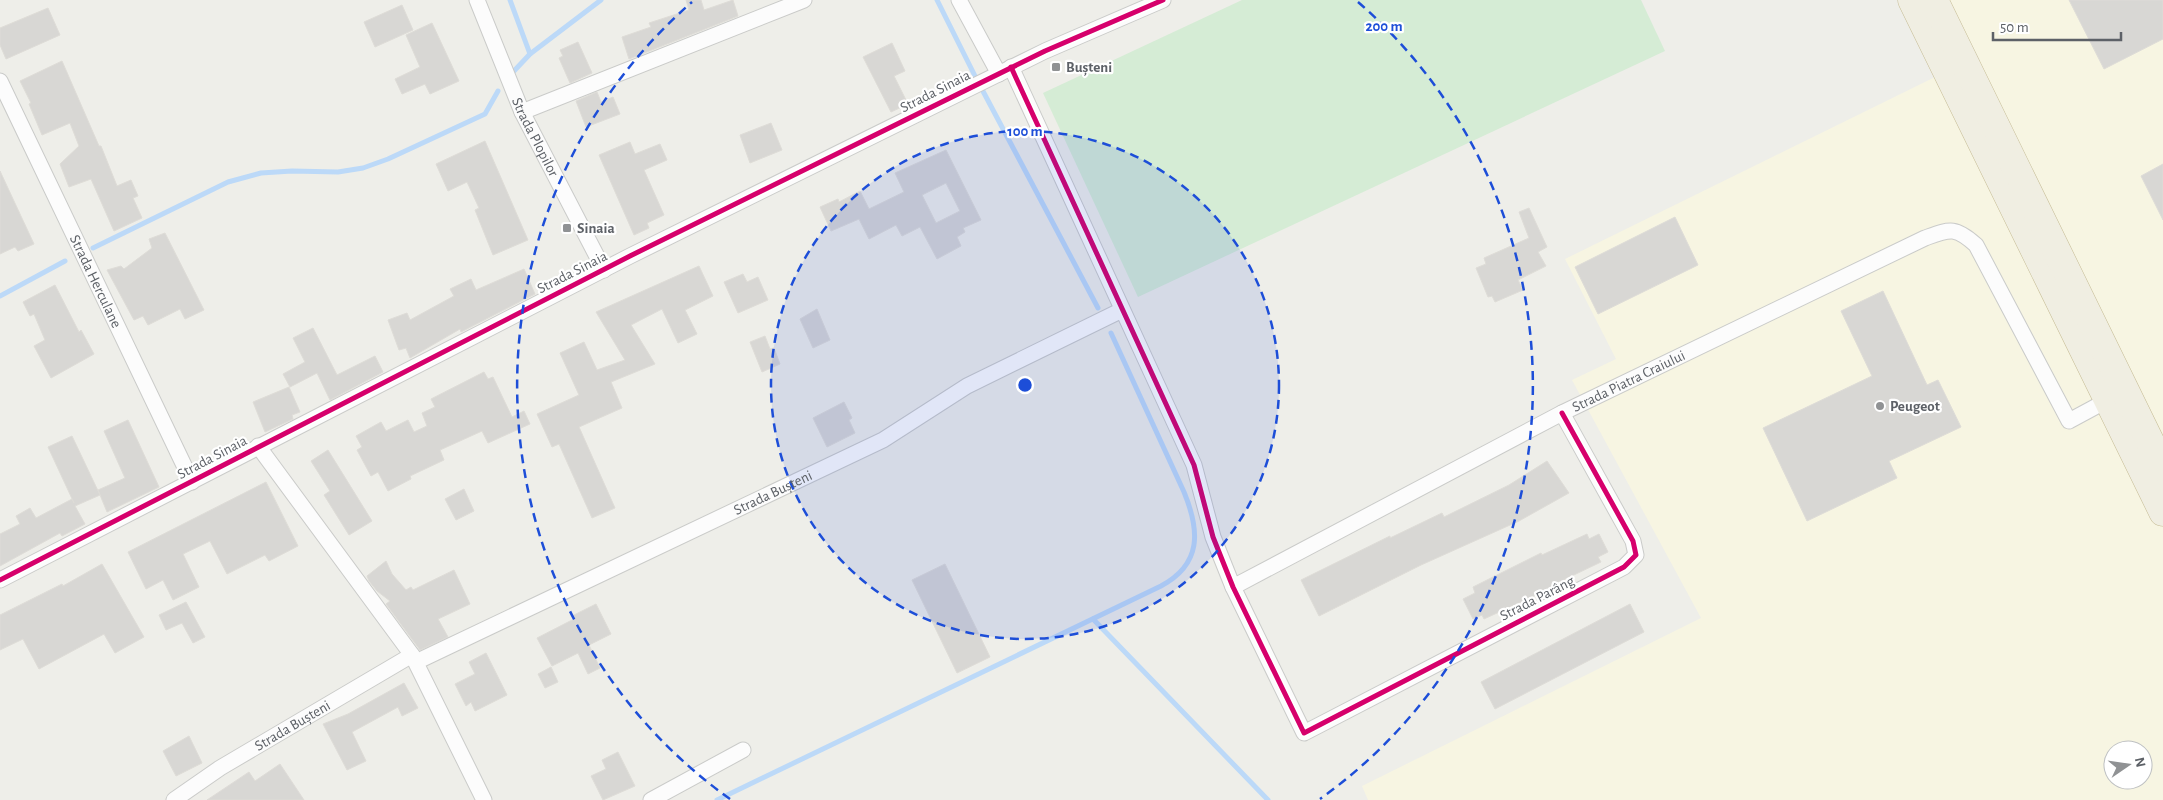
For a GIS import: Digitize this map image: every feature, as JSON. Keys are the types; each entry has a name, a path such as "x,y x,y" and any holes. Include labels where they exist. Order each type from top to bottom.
{"highway":[{"path":"1912,0 2163,512"},
{"path":"1934,0 2163,468"}],"street":[{"name":"Strada Plopilor","path":"477,0 522,112 604,270"},
{"path":"522,112 804,0"},
{"path":"959,0 1122,310 1194,465 1213,537 1232,588"},
{"name":"Strada Sinaia","path":"0,580 604,270 999,74 1163,0"},
{"name":"Strada Herculane","path":"0,81 192,482"},
{"name":"Strada Piatra Craiului","path":"1232,588 1562,413 1925,238 1954,229 1963,233 1976,245 2069,421 2108,400"},
{"name":"Strada Bușteni","path":"174,800 220,768 414,659 883,440 967,386 1122,310"},
{"name":"Strada Parâng","path":"1232,588 1304,733 1624,567 1636,555 1633,541 1562,413"},
{"path":"258,446 414,659 484,800"},
{"path":"651,800 742,750"}],"shaded area":[{"path":"1948,0 2163,0 2163,800 1368,800 1362,786 1701,618 1572,380 1616,359 1565,259 1933,78 1980,60"}],"green space":[{"path":"1242,0 1641,0 1665,51 1138,297 1043,93"}],"building":[{"path":"686,0 701,0 704,10 733,0 738,16 629,59 622,37 651,27 649,23 689,10"},
{"path":"2069,0 2163,0 2163,39 2104,69"},
{"path":"402,5 413,30 375,47 364,22"},
{"path":"48,8 60,35 6,59 0,45 0,28"},
{"path":"432,23 459,81 430,94 425,84 402,94 395,79 420,67 406,35"},
{"path":"578,42 592,73 570,83 559,58 563,56 560,50"},
{"path":"892,43 905,71 894,76 908,104 891,112 863,57"},
{"path":"62,61 117,186 131,180 138,196 133,198 142,218 114,231 91,179 69,187 60,164 79,146 70,123 42,135 29,104 31,103 20,81"},
{"path":"597,92 601,102 613,97 620,114 586,127 576,101"},
{"path":"771,123 782,150 750,163 740,135"},
{"path":"485,141 528,240 493,255 475,210 479,208 467,182 448,191 436,164"},
{"path":"630,142 635,154 660,144 667,160 644,170 664,215 647,223 649,228 634,235 599,155"},
{"path":"946,150 981,220 963,228 965,232 957,237 961,246 937,259 920,227 902,236 896,225 869,239 859,219 831,231 820,207 838,199 839,202 860,191 869,209 904,192 895,173","holes":["946,183 960,211 936,223 922,195"]},
{"path":"2163,164 2163,220 2141,176"},
{"path":"0,171 34,244 18,251 15,247 0,254"},
{"path":"1529,208 1547,247 1538,252 1546,266 1518,280 1523,290 1495,302 1492,296 1488,297 1476,268 1486,264 1484,258 1529,238 1519,212"},
{"path":"1675,217 1698,265 1598,314 1575,267"},
{"path":"165,233 204,310 185,319 180,309 148,325 143,316 134,320 107,270 121,266 124,269 152,248 149,239"},
{"path":"699,266 713,296 685,310 697,334 678,343 662,309 631,325 655,364 611,382 622,408 579,427 615,508 592,518 559,444 552,447 537,414 579,395 560,353 584,342 597,370 625,360 596,312"},
{"path":"524,269 535,294 461,332 460,329 410,358 406,348 399,350 388,320 407,313 410,320 454,296 450,289 471,279 476,290"},
{"path":"743,274 747,282 758,277 768,300 738,313 724,282"},
{"path":"55,285 79,332 81,330 94,354 51,378 34,346 45,340 34,314 30,316 23,302"},
{"name":"Peugeot","path":"1883,291 1927,385 1938,380 1961,427 1889,461 1897,478 1807,521 1763,428 1872,376 1841,311"},
{"path":"817,309 830,340 813,348 800,319"},
{"path":"313,328 337,375 375,356 383,372 330,400 317,373 290,387 283,374 305,362 293,338"},
{"path":"765,336 770,349 774,348 780,364 762,372 750,342"},
{"path":"484,372 488,379 493,377 512,417 524,411 530,424 488,443 482,431 440,450 444,460 410,476 411,479 388,491 378,472 371,476 357,450 362,447 356,436 381,422 386,431 408,420 414,432 427,426 422,413 435,407 431,399"},
{"path":"289,387 300,412 292,415 293,419 265,432 253,402"},
{"path":"844,402 852,418 849,420 855,433 827,447 813,418"},
{"path":"128,420 159,487 107,512 98,490 125,478 104,431"},
{"path":"72,436 100,495 75,506 85,524 62,536 60,533 0,566 0,534 20,524 16,516 30,508 36,518 72,499 74,503 48,447"},
{"path":"328,450 372,521 349,535 324,495 330,491 311,461"},
{"path":"1547,461 1569,493 1519,521 1421,565 1319,616 1301,580 1390,536 1390,538 1442,513 1444,517 1509,485"},
{"path":"266,482 298,546 269,561 265,555 227,574 210,541 183,554 199,587 173,600 163,580 146,589 128,552"},
{"path":"464,489 474,511 456,520 445,499"},
{"path":"1587,534 1589,539 1599,534 1608,552 1598,557 1601,562 1557,583 1558,585 1484,619 1482,615 1473,619 1463,599 1475,593 1473,587 1541,553 1542,555"},
{"path":"386,561 392,574 406,590 411,587 413,590 454,570 470,604 438,619 448,637 420,650 386,604 390,601 377,591 367,576"},
{"path":"102,564 144,637 115,653 104,634 39,669 23,639 0,650 0,615 62,584 63,586"},
{"path":"945,564 990,657 957,673 912,580"},
{"path":"186,602 205,637 193,643 182,623 166,630 159,615"},
{"path":"596,604 611,634 589,645 600,668 588,674 578,653 552,666 537,638 574,619 572,616"},
{"path":"1630,604 1644,632 1495,709 1481,682"},
{"path":"486,653 507,695 475,711 471,702 466,706 455,684 475,674 469,662"},
{"path":"551,667 558,682 545,688 538,674"},
{"path":"404,683 418,708 402,716 398,707 352,732 366,761 347,770 323,724 348,714"},
{"path":"189,736 202,763 176,776 163,751"},
{"path":"618,752 635,786 603,800 591,776 606,769 602,760"},
{"path":"280,764 304,800 207,800 249,772 255,781"}],"waterway":[{"path":"510,0 530,54"},
{"path":"514,71 530,54 601,0"},
{"path":"937,0 976,78 1098,308"},
{"path":"93,248 228,182 261,173 292,171 338,172 363,168 388,159 485,114 498,91"},
{"path":"0,296 65,261"},
{"path":"717,800 1161,586 1184,568 1191,557 1195,533 1189,506 1111,333"},
{"path":"1093,619 1268,800"}],"cycle path":[{"path":"0,580 630,256 1045,51 1163,0"},
{"path":"1011,67 1194,465 1213,537 1233,587 1304,733 1624,567 1636,555 1633,541 1562,413"}],"place":[{"name":"Bușteni","path":"1056,67"},
{"name":"Sinaia","path":"567,228"},
{"name":"Peugeot","path":"1880,406"}]}
